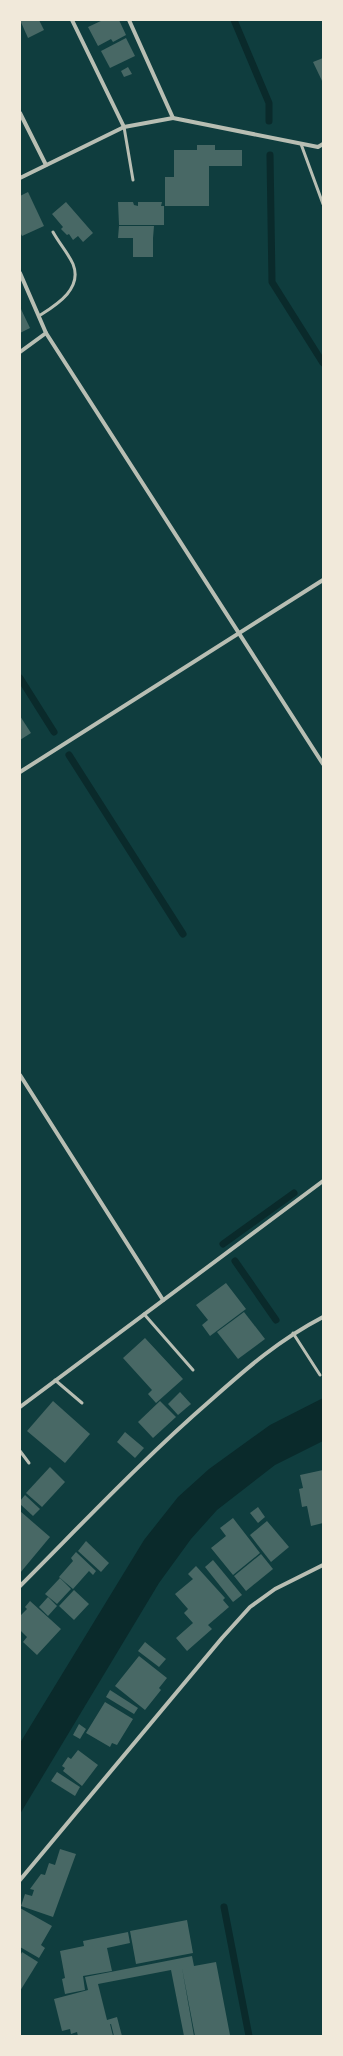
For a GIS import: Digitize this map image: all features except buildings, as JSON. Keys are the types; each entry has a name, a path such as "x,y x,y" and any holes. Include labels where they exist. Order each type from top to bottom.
{"street":[{"path":"72,20 124,127"},
{"path":"129,20 173,118"},
{"path":"20,113 46,165"},
{"path":"20,178 124,127 173,118 318,147 323,144"},
{"path":"20,273 46,332 323,764"},
{"path":"20,352 46,332"},
{"path":"20,772 323,580"},
{"path":"20,1075 163,1300"},
{"path":"20,1407 323,1181"},
{"path":"20,1586 177,1429 255,1361 293,1333 323,1317"},
{"path":"20,1880 222,1638 250,1607 275,1589 323,1565"}],"lane":[{"path":"124,127 134,180"},
{"path":"301,143 323,204"},
{"path":"39,316 59,303 68,294 75,277 73,265 53,232"},
{"path":"144,1314 193,1370"},
{"path":"293,1333 320,1375"},
{"path":"55,1380 82,1403"},
{"path":"20,1450 29,1463"}],"water":[{"path":"323,1398 323,1441 275,1465 217,1510 191,1539 159,1583 20,1814 20,1743 144,1540 178,1497 209,1469 270,1425"}],"waterway":[{"path":"234,20 269,103 269,121"},
{"path":"270,155 272,282 323,363"},
{"path":"20,678 54,732"},
{"path":"69,755 183,934"},
{"path":"223,1244 294,1193"},
{"path":"235,1261 276,1320"},
{"path":"224,1907 249,2036"}]}
